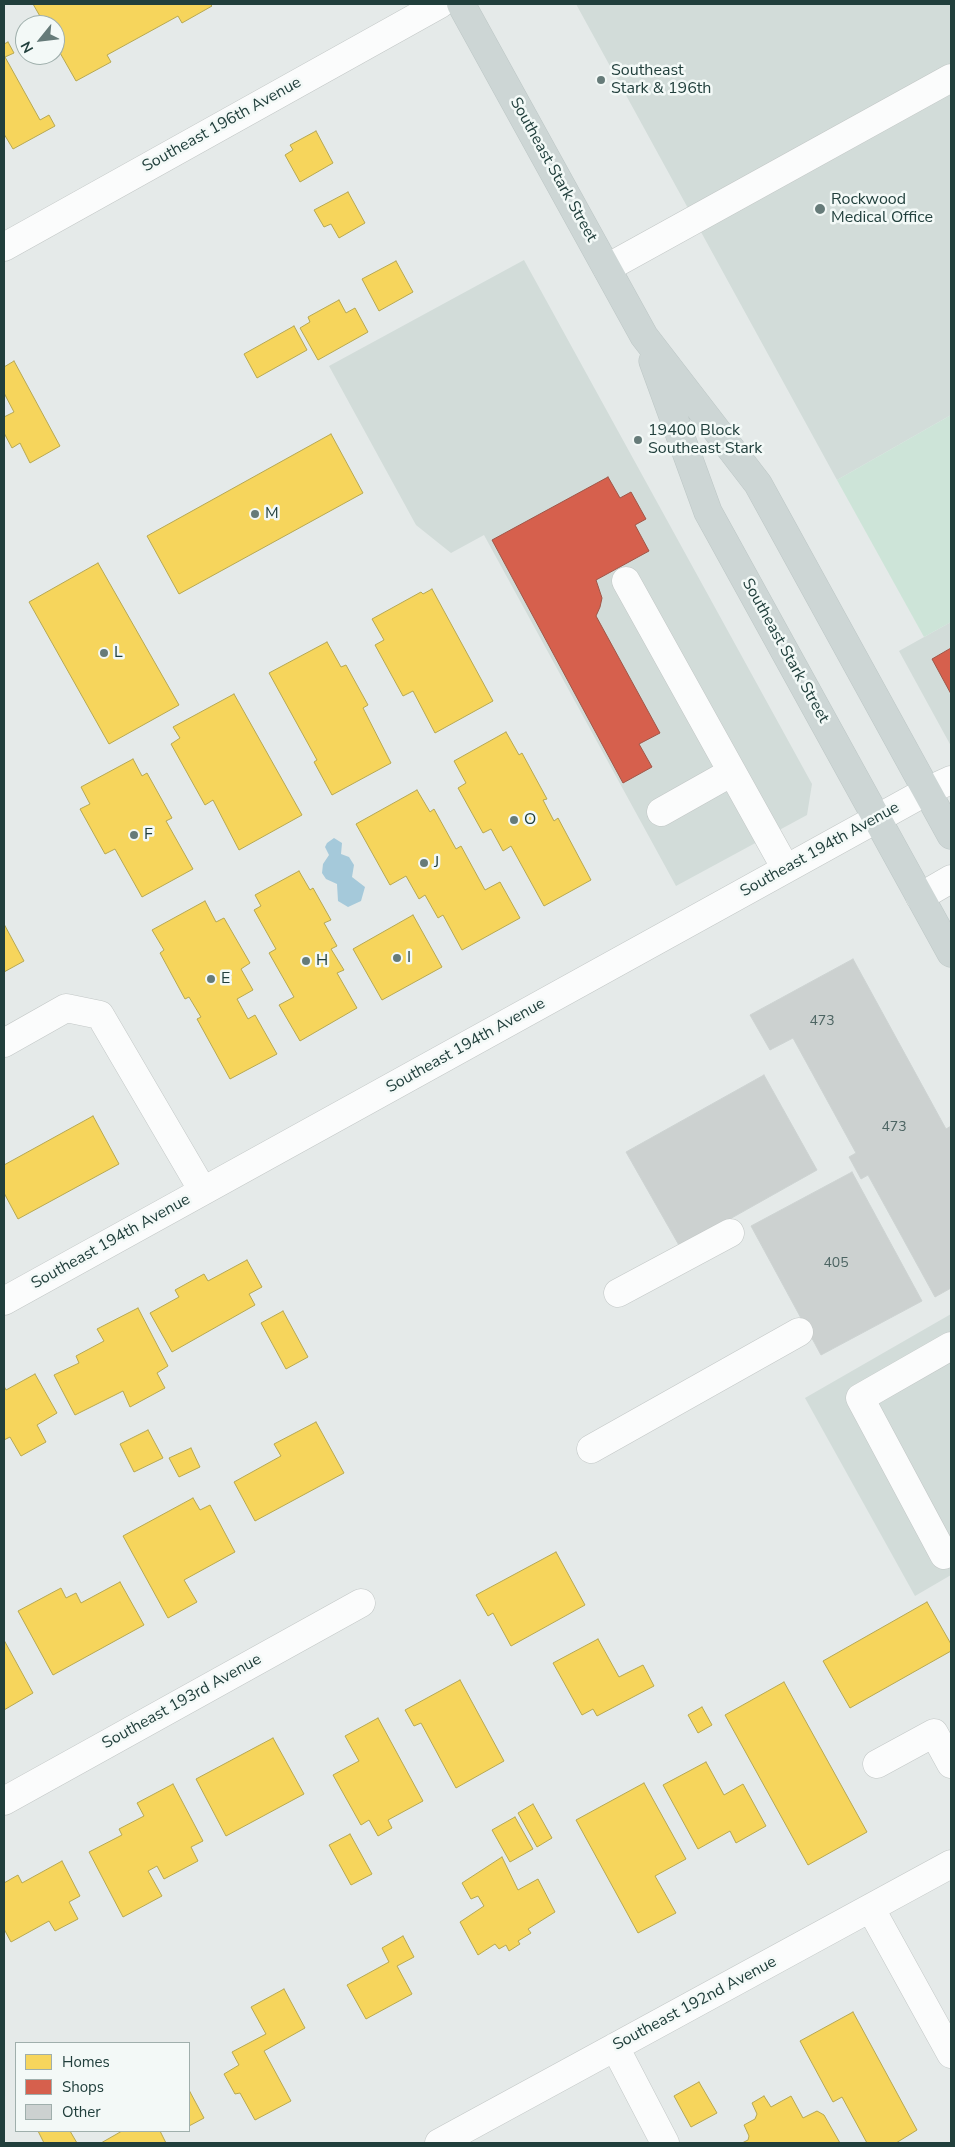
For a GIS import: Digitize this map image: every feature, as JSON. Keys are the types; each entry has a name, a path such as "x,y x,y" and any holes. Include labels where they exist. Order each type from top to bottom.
{"main road":[{"name":"Southeast Stark Street","path":"461,4 644,336 758,484 939,785 951,834"},
{"name":"Southeast Stark Street","path":"644,336 708,512 951,953"}],"street":[{"name":"Southeast 196th Avenue","path":"4,247 440,4"},
{"path":"606,268 951,78"},
{"path":"626,581 786,869"},
{"path":"661,812 732,772"},
{"name":"Southeast 194th Avenue","path":"4,1301 939,785"},
{"path":"920,897 951,879"},
{"path":"4,1043 66,1008 100,1015 203,1191"},
{"path":"618,1293 730,1233"},
{"path":"591,1449 799,1332"},
{"path":"944,1555 860,1398 951,1346"},
{"name":"Southeast 193rd Avenue","path":"4,1801 361,1603"},
{"path":"878,1764 942,1728 951,1764"},
{"name":"Southeast 192nd Avenue","path":"439,2143 479,2134 615,2047 951,1864"},
{"path":"870,1909 951,2054"},
{"path":"615,2047 665,2143"}],"shaded area":[{"name":"Rockwood Medical Office","path":"576,4 951,4 951,415 837,480"},
{"path":"524,260 812,784 807,815 676,886 484,535 451,553 416,525 329,366"},
{"path":"951,622 951,746 899,651"},
{"path":"951,1314 951,1575 915,1596 805,1398"}],"green space":[{"path":"951,415 951,622 924,637 837,480"}],"water":[{"path":"334,838 342,843 341,854 349,857 354,865 352,877 365,887 361,901 348,907 338,901 337,884 326,879 322,873 323,864 329,855 325,847"}],"building: Homes":[{"path":"33,4 210,4 212,6 182,23 178,16 107,55 111,62 76,81 65,62 65,15 39,15"},
{"path":"8,42 14,53 5,57 40,120 49,115 55,126 13,149 4,134 4,44"},
{"path":"316,131 333,163 300,182 285,155 293,150 290,145"},
{"path":"348,192 365,223 339,238 331,224 324,227 314,210"},
{"path":"396,261 413,292 379,311 362,279"},
{"path":"339,300 346,313 355,308 368,332 318,360 300,328 310,322 308,317"},
{"path":"294,326 307,350 257,378 244,354"},
{"path":"14,361 60,446 30,463 20,443 12,448 4,433 4,417 14,412 4,393 4,367"},
{"name":"M","path":"331,434 363,493 179,594 147,536"},
{"name":"L","path":"98,563 179,705 109,744 29,602"},
{"path":"432,589 493,701 435,733 413,691 403,696 375,645 384,640 372,619 421,592 423,594"},
{"path":"327,642 341,667 346,665 368,705 363,708 391,763 332,795 314,762 317,760 269,673"},
{"path":"234,694 302,815 239,850 213,800 205,805 171,744 180,738 173,727"},
{"name":"O","path":"506,732 519,755 522,753 547,799 543,800 554,821 558,818 591,880 544,906 511,846 503,851 491,829 483,833 458,788 466,783 454,761"},
{"name":"F","path":"133,759 142,776 147,773 172,818 166,821 193,869 142,897 115,849 105,854 80,809 90,804 81,787"},
{"name":"J","path":"417,790 430,812 434,809 456,849 461,846 485,890 500,882 520,918 462,950 443,915 438,918 425,895 419,899 406,876 390,885 356,824"},
{"name":"H","path":"299,871 310,890 313,888 331,920 324,923 337,946 331,949 344,970 337,973 357,1008 300,1041 279,1005 294,997 269,953 276,949 254,910 261,906 255,895"},
{"name":"E","path":"205,901 216,922 224,918 250,963 241,969 253,990 237,999 248,1019 255,1015 277,1054 230,1079 197,1019 201,1017 189,997 185,999 160,953 164,950 152,930"},
{"name":"I","path":"413,915 442,967 382,1000 353,949"},
{"path":"4,924 24,961 4,972"},
{"path":"93,1116 119,1164 18,1219 4,1193 4,1165"},
{"path":"247,1260 262,1287 249,1294 255,1305 172,1352 150,1313 179,1297 175,1290 204,1274 208,1281"},
{"path":"138,1308 168,1366 157,1373 165,1388 130,1407 123,1391 75,1415 54,1375 79,1363 76,1356 104,1341 97,1329"},
{"path":"283,1311 308,1357 286,1369 261,1323"},
{"path":"35,1374 57,1413 37,1425 46,1442 21,1456 10,1437 4,1440 4,1386 6,1390"},
{"path":"316,1422 344,1473 255,1521 234,1482 281,1456 274,1444"},
{"path":"148,1430 163,1458 134,1472 120,1444"},
{"path":"191,1448 200,1467 179,1477 169,1458"},
{"path":"193,1498 200,1510 210,1505 235,1552 184,1580 197,1602 168,1618 123,1536"},
{"path":"556,1552 585,1605 511,1646 493,1613 488,1616 476,1595"},
{"path":"120,1582 144,1625 53,1675 18,1611 61,1588 66,1598 76,1593 81,1603"},
{"path":"927,1602 951,1644 951,1651 850,1708 823,1661"},
{"path":"598,1639 619,1677 643,1665 654,1686 597,1716 593,1709 582,1715 553,1663"},
{"path":"4,1640 33,1693 4,1710"},
{"path":"460,1680 504,1761 456,1788 421,1723 414,1726 405,1710"},
{"path":"784,1682 867,1832 808,1865 725,1715"},
{"path":"702,1707 712,1725 698,1733 688,1715"},
{"path":"378,1718 423,1801 388,1820 392,1828 378,1836 369,1820 361,1825 333,1775 359,1761 345,1736"},
{"path":"273,1738 304,1794 226,1836 196,1779"},
{"path":"706,1762 724,1795 743,1784 766,1826 736,1843 730,1831 698,1849 663,1785"},
{"path":"644,1783 686,1859 655,1876 676,1913 638,1933 576,1820"},
{"path":"173,1784 203,1841 191,1847 198,1861 164,1879 157,1866 148,1871 162,1896 123,1917 89,1852 122,1835 119,1829 144,1816 137,1803"},
{"path":"533,1804 552,1838 537,1847 518,1813"},
{"path":"515,1817 533,1849 510,1862 492,1830"},
{"path":"350,1834 372,1874 351,1885 329,1845"},
{"path":"502,1857 518,1890 538,1879 555,1912 528,1929 531,1933 518,1941 520,1944 509,1951 506,1945 499,1949 495,1944 478,1955 460,1922 484,1906 478,1896 471,1899 462,1883"},
{"path":"62,1861 80,1896 69,1902 78,1919 55,1931 49,1921 11,1942 4,1929 4,1883 18,1875 22,1883"},
{"path":"403,1936 414,1957 397,1966 412,1994 366,2019 347,1985 389,1962 382,1948"},
{"path":"284,1989 305,2028 264,2051 291,2101 255,2120 240,2093 235,2094 224,2074 239,2065 232,2052 266,2034 251,2007"},
{"path":"853,2012 917,2130 896,2143 867,2143 842,2097 833,2102 800,2041"},
{"path":"699,2082 717,2113 691,2127 674,2096"},
{"path":"190,2092 204,2118 190,2125"},
{"path":"764,2096 771,2107 791,2096 803,2118 817,2111 824,2115 840,2143 742,2143 748,2140 749,2136 744,2125 755,2119 757,2114 752,2103"},
{"path":"38,2132 71,2132 77,2143 44,2143"},
{"path":"120,2132 160,2132 166,2143 101,2143"}],"building: Shops":[{"path":"608,477 620,498 631,492 646,519 635,525 649,551 596,580 602,598 596,616 660,733 639,744 652,767 623,783 492,540"},
{"path":"951,648 951,694 932,659"}],"building: Other":[{"path":"853,959 946,1129 951,1126 951,1288 935,1297 868,1175 861,1179 849,1157 856,1153 793,1038 770,1050 750,1015"},
{"path":"764,1075 817,1170 680,1247 626,1152"},
{"path":"852,1172 922,1301 821,1355 751,1226"}],"place":[{"name":"Southeast Stark & 196th","path":"601,80"},
{"name":"Rockwood Medical Office","path":"820,209"},
{"name":"19400 Block Southeast Stark","path":"638,440"},
{"name":"M","path":"255,514"},
{"name":"L","path":"104,653"},
{"name":"O","path":"514,820"},
{"name":"F","path":"134,835"},
{"name":"J","path":"424,863"},
{"name":"I","path":"397,958"},
{"name":"H","path":"306,961"},
{"name":"E","path":"211,979"}]}
